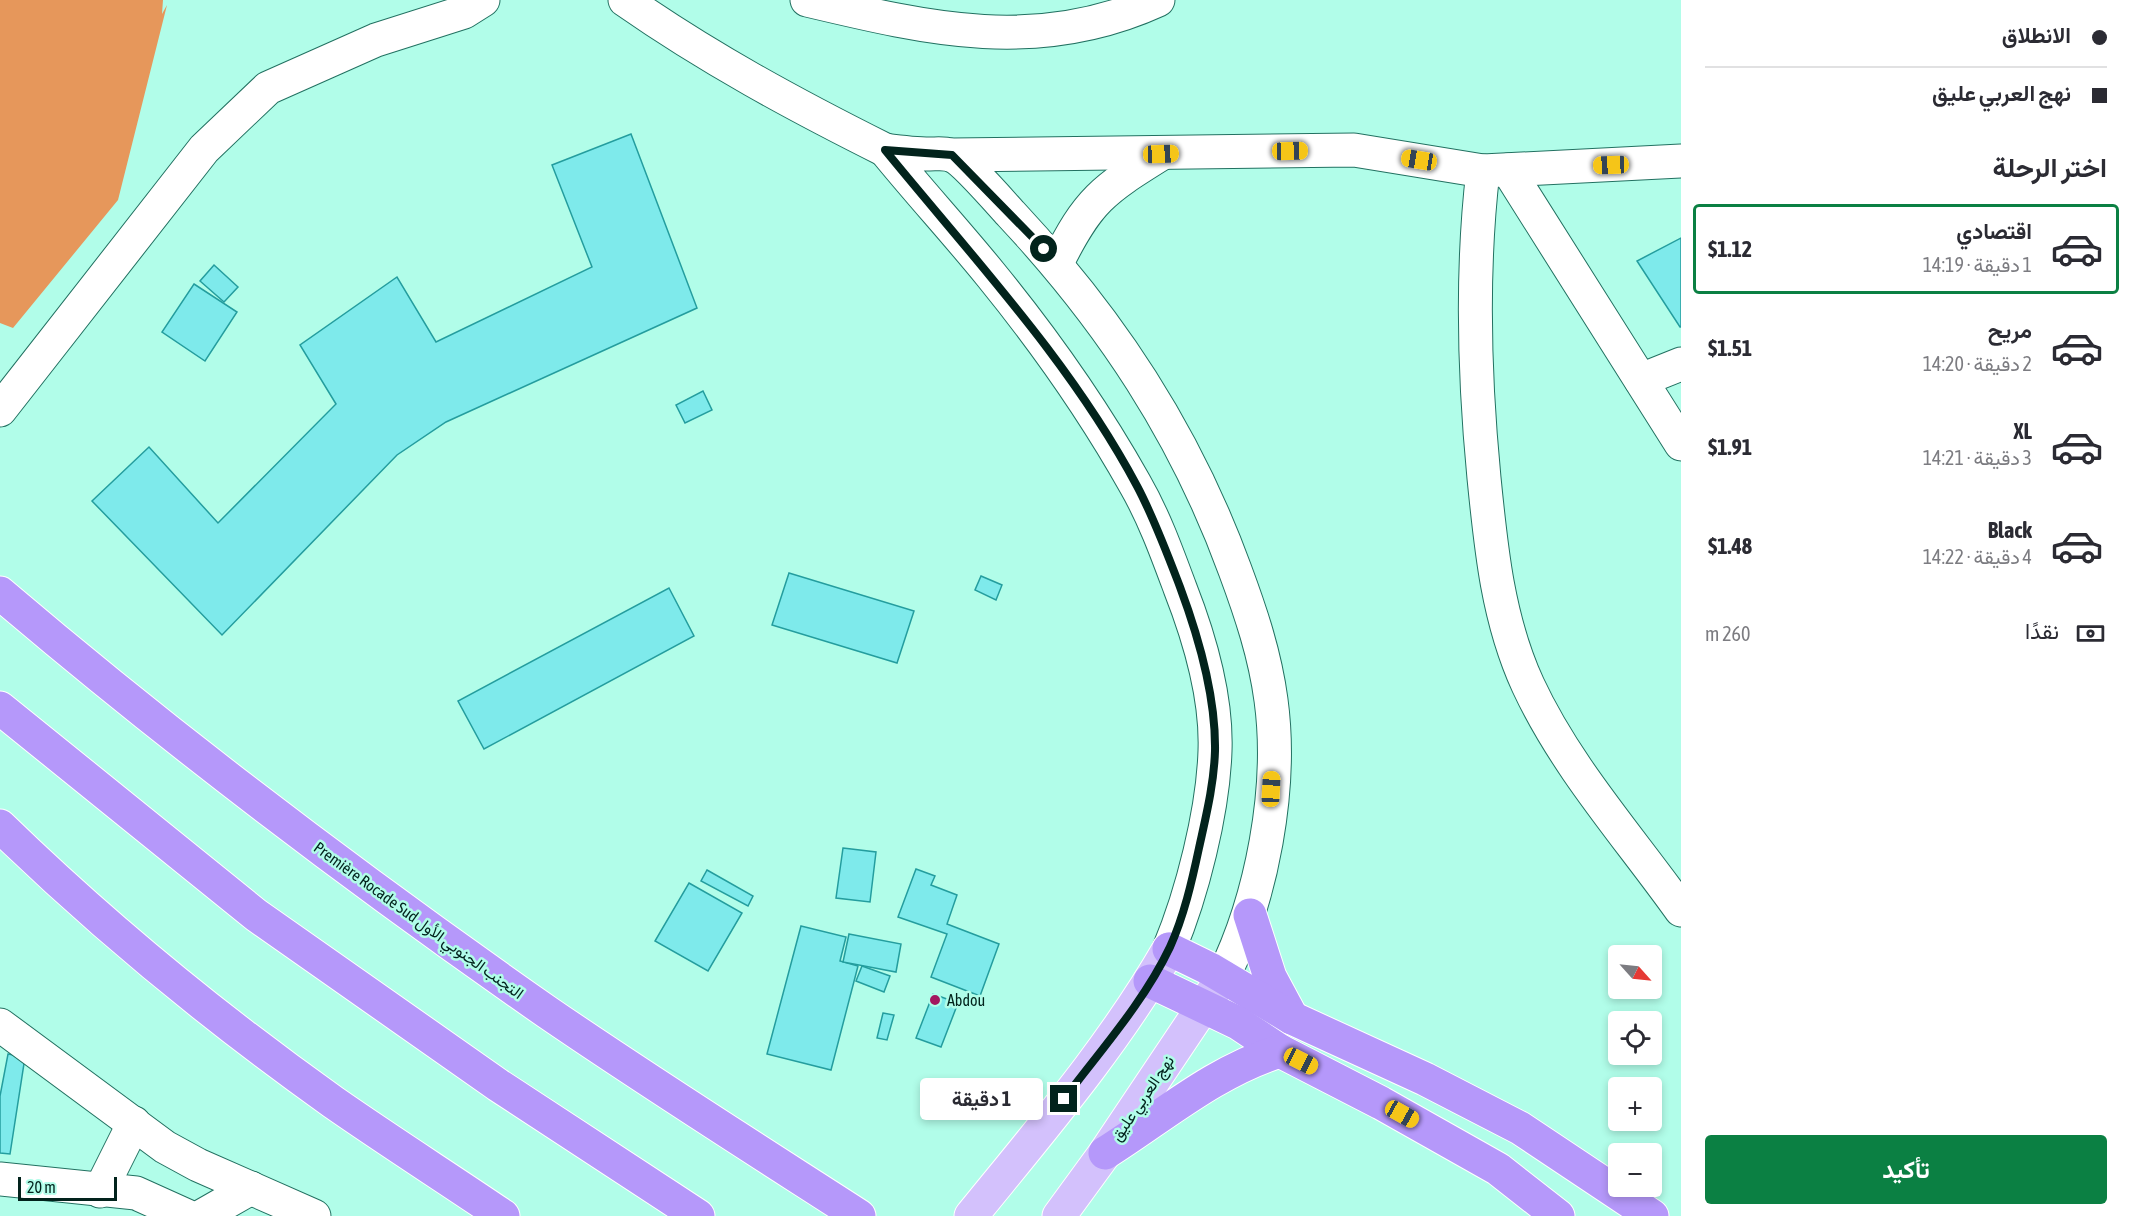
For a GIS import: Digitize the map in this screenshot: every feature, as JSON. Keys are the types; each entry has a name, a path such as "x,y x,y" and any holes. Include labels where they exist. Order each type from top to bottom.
{"highway":[{"name":"Première Rocade Sud التجنب الجنوبي الأول","path":"0,593 178,741 428,928 548,1013 859,1216"},
{"path":"0,708 256,915 498,1085 698,1216"},
{"path":"0,826 109,929 188,993 333,1102 503,1216"},
{"path":"1250,915 1270,977 1292,1018"},
{"path":"1168,949 1223,977 1292,1018 1425,1079 1520,1128 1653,1216"},
{"path":"1150,981 1238,1023 1280,1051 1382,1103 1489,1164 1520,1184 1558,1216"},
{"path":"1105,1153 1207,1084 1257,1058 1280,1051"}],"main road":[{"path":"972,1216 1064,1099 1150,981 1168,949"},
{"name":"نهج العربي عليق","path":"1059,1216 1105,1153 1223,977"}],"street":[{"path":"0,410 204,148 268,88 376,40 464,12 483,0"},
{"path":"625,0 670,32 774,95 885,150 952,155 1354,150 1496,170 1681,161"},
{"path":"807,0 938,28 1006,34 1076,28 1107,20 1158,0"},
{"path":"885,150 992,277 1096,418 1136,486 1188,607 1203,660 1211,705 1215,750 1211,792 1192,883 1168,949"},
{"path":"1057,263 1076,223 1090,205 1109,187 1161,154"},
{"path":"952,155 1057,263 1126,355 1164,415 1202,484 1261,646 1271,702 1273,752 1263,861 1250,915 1223,977"},
{"path":"1496,170 1641,380 1681,444"},
{"path":"1496,170 1477,220 1474,311 1476,392 1490,547 1501,609 1514,653 1551,728 1582,775 1681,910"},
{"path":"1641,380 1681,364"},
{"path":"0,1025 165,1147 314,1216"},
{"path":"100,1191 134,1123"},
{"path":"0,1179 136,1193 187,1216"},
{"path":"202,1216 251,1188"}],"shaded area":[{"path":"0,0 163,0 162,14 167,5 118,200 13,328 0,323"}],"building":[{"path":"631,134 697,308 446,422 397,455 222,635 92,501 149,447 218,523 336,404 300,345 397,277 436,342 592,267 552,165"},
{"path":"1681,238 1681,327 1680,327 1637,261"},
{"path":"214,265 238,287 224,302 200,281"},
{"path":"194,284 237,312 205,361 162,332"},
{"path":"703,391 712,410 685,423 676,405"},
{"path":"789,573 914,611 897,663 772,625"},
{"path":"981,576 1002,585 996,600 975,590"},
{"path":"669,588 694,636 484,749 458,701"},
{"path":"843,848 876,852 870,902 836,898"},
{"path":"916,869 935,876 931,885 957,895 947,924 999,944 980,996 931,977 947,934 898,917"},
{"path":"707,870 753,896 748,906 701,881"},
{"path":"689,883 742,913 708,971 655,941"},
{"path":"801,926 846,937 840,961 858,966 831,1070 767,1054"},
{"path":"849,934 901,944 896,972 843,962"},
{"path":"862,966 890,976 884,992 856,981"},
{"path":"933,994 958,1003 941,1047 916,1038"},
{"path":"883,1013 894,1015 887,1040 877,1038"},
{"path":"8,1054 25,1057 10,1154 0,1153 0,1096"}],"place":[{"name":"Abdou","path":"935,1000"}],"route":[{"path":"1044,249 985,186 952,155 885,150 992,277 1096,418 1136,486 1162,542 1188,607 1203,660 1211,705 1215,750 1211,792 1192,883 1175,934 1150,981 1064,1099"}]}
